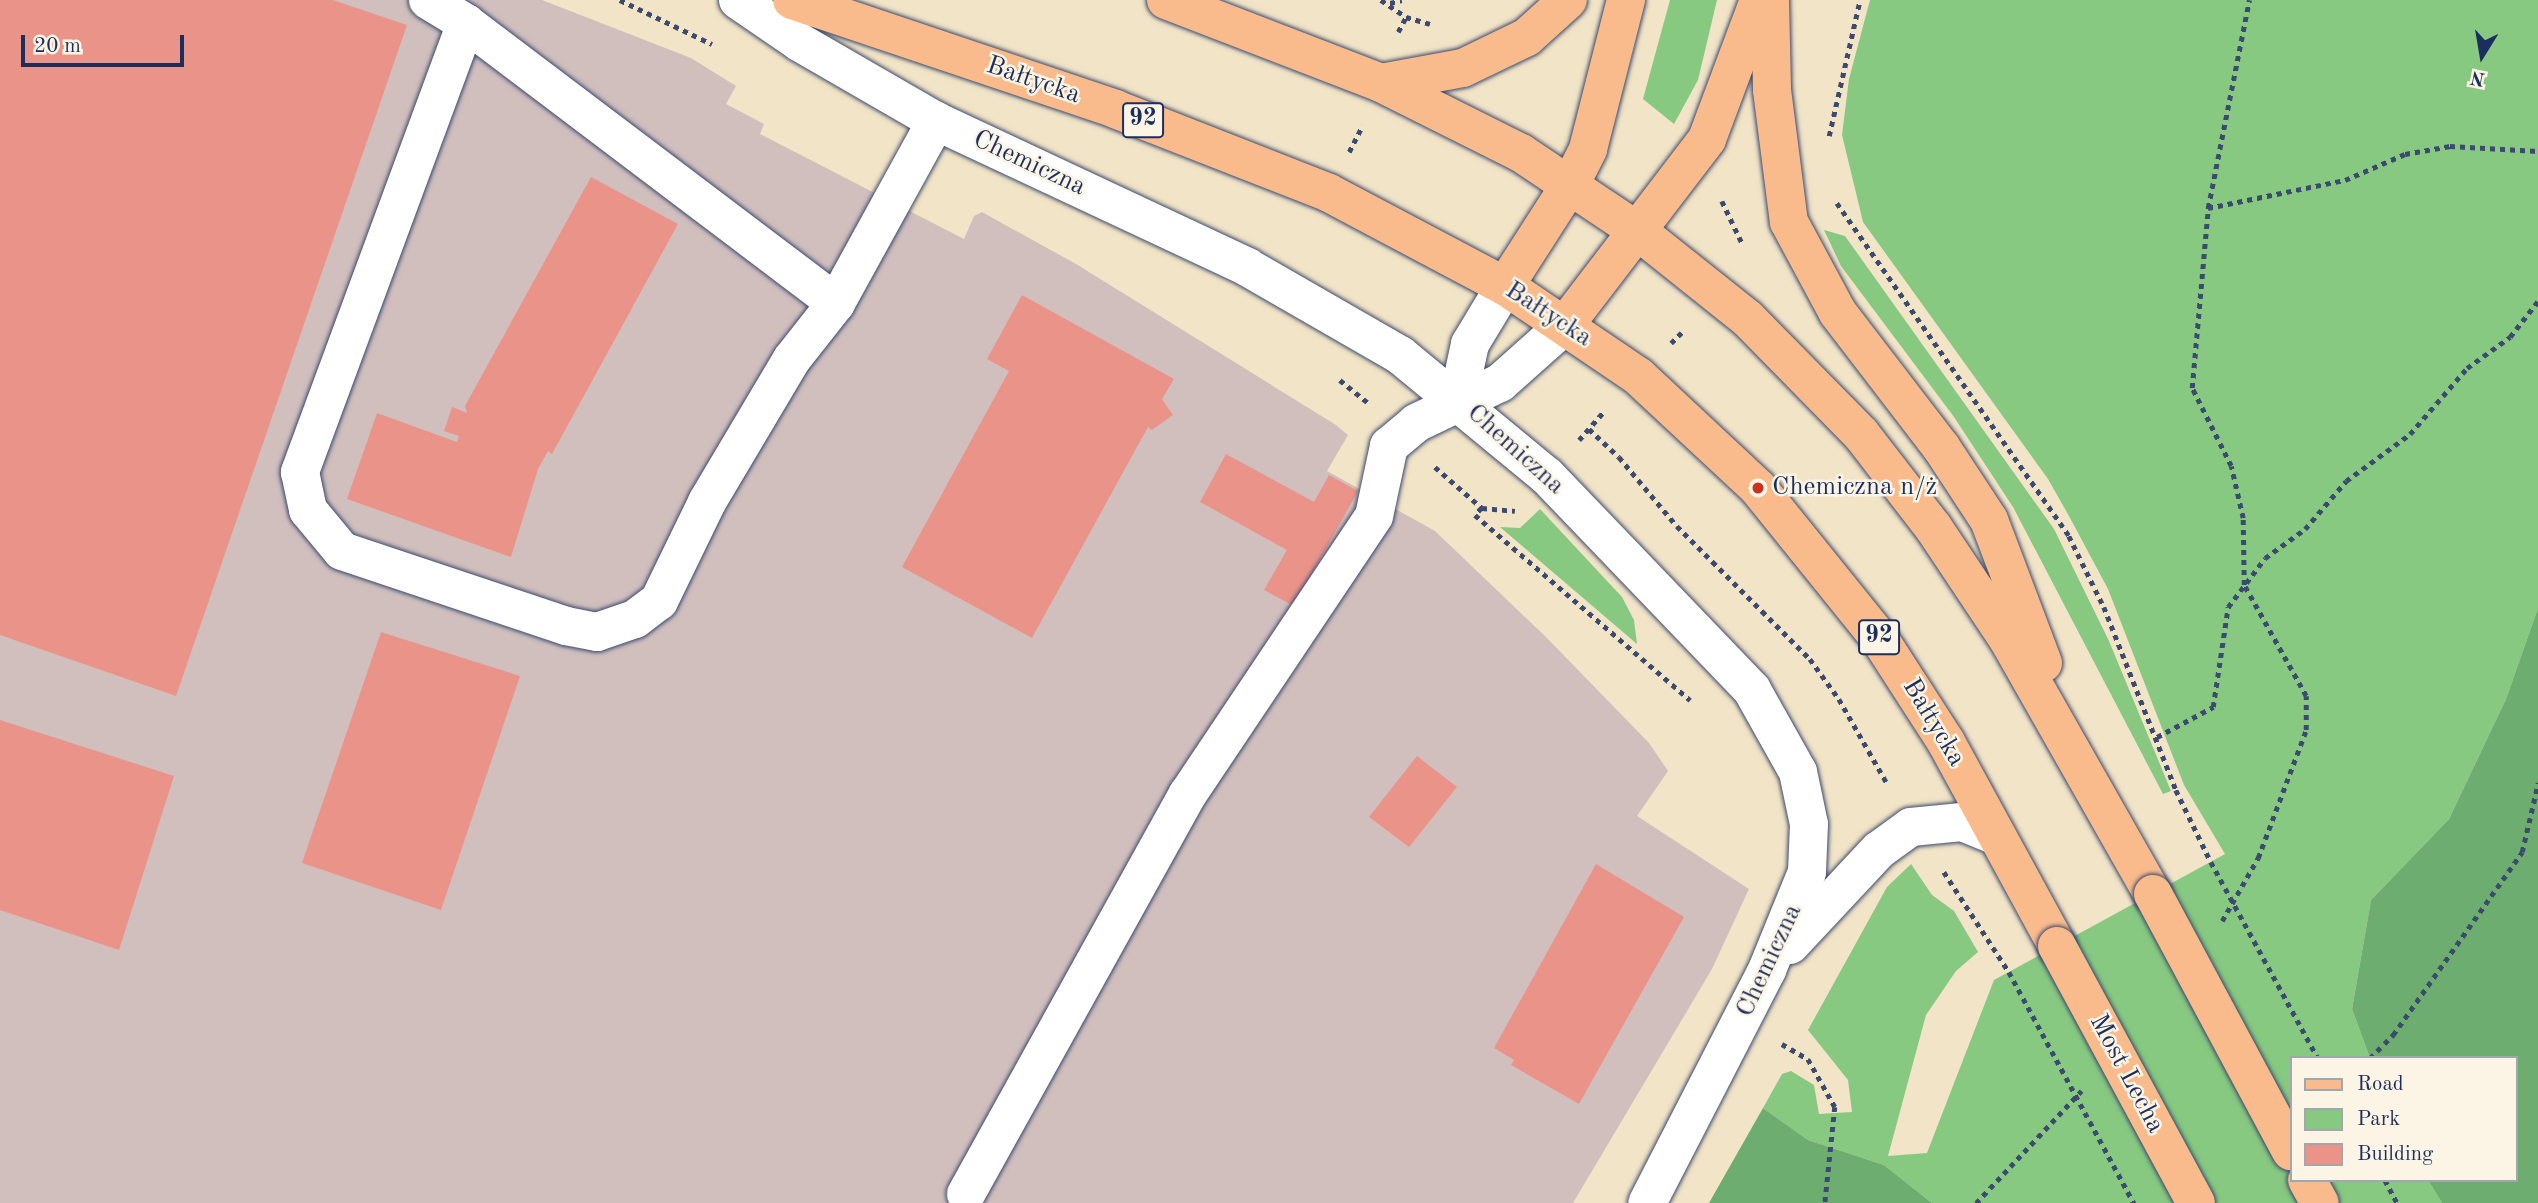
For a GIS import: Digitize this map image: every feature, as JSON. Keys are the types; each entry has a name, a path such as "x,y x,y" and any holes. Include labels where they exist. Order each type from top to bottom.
{"main road":[{"name":"Bałtycka","path":"792,0 1115,109 1291,177 1419,238 1505,286 1565,324 1638,376 1717,447 1794,530 1912,687 2057,946"},
{"path":"1166,0 1381,83 1571,183 1639,232 1748,318 1861,434 1933,527 2009,641 2153,894 2290,1149"},
{"path":"1381,83 1463,68 1527,37 1568,0"},
{"path":"1505,286 1571,183 1588,149 1626,0"},
{"path":"1565,324 1639,232 1707,139 1759,0"},
{"path":"1770,0 1772,90 1789,222 1838,313 1941,447 1989,520 2078,759"},
{"name":"Most Lecha","path":"2057,946 2196,1203"},
{"path":"2308,1182 2320,1203"}],"street":[{"path":"428,0 466,23 836,303"},
{"name":"Chemiczna","path":"738,0 799,43 936,121 1282,285 1400,355 1458,400 1547,476 1739,673 1788,748 1804,797 1810,848 1801,897 1742,1021 1647,1203"},
{"path":"466,23 300,472 309,510 342,551 566,626 597,632 635,620 659,601 714,490 792,359 836,303 936,121"},
{"path":"1458,400 1470,344 1505,286"},
{"path":"966,1194 1188,794 1374,516 1385,455 1401,435 1458,400 1508,378 1565,324"},
{"path":"1767,970 1879,850 1911,827 1962,822 1996,836"}],"path":[{"path":"620,0 717,47"},
{"path":"1381,0 1390,3 1406,17"},
{"path":"1390,3 1402,0"},
{"path":"1829,149 1837,88 1860,0"},
{"path":"2244,585 2243,518 2231,466 2192,388 2208,208 2249,0"},
{"path":"2208,208 2345,180 2405,154 2450,146 2538,151"},
{"path":"2157,737 2213,707 2222,670 2223,623 2244,585 2265,558 2305,529 2346,481 2410,434 2467,368 2510,337 2538,301"},
{"path":"1333,375 1482,508 1513,513 1589,429 1619,457 1669,517 1810,659 1839,699 1911,827 1965,898 2009,972 2134,1203"},
{"path":"1482,508 1475,515 1701,709"},
{"path":"2372,1056 2393,1035 2522,852 2538,783"},
{"path":"2211,862 2317,1056"},
{"path":"1742,1021 1808,1059 1828,1090 1835,1107 1835,1124 1825,1203"},
{"path":"2386,1182 2397,1203"}],"shaded area":[{"path":"0,0 542,0 691,58 736,86 726,104 764,124 760,134 964,239 974,216 982,212 1076,264 1336,425 1348,435 1327,471 1435,531 1546,637 1649,743 1668,771 1637,816 1749,889 1712,969 1573,1203 0,1203"}],"green space":[{"path":"1670,0 1717,0 1698,80 1674,124 1643,99"},
{"path":"1870,0 2538,0 2538,608 2506,699 2449,819 2371,900 2352,1009 2369,1056 2290,1056 2290,1182 2429,1182 2442,1203 1932,1203 1884,1165 1808,1140 1763,1108 1782,1074 1791,1071 1814,1085 1819,1114 1852,1112 1848,1080 1808,1030 1887,887 1911,864 1932,895 1954,911 1978,952 1956,971 1926,1015 1888,1156 1927,1153 1994,980 2225,854 2184,785 2108,589 2048,479 1863,222 1842,135 1849,79"},
{"path":"1824,230 1845,236 2054,529 2109,641 2171,791 2163,794 2013,507 1954,417 1841,266"},
{"path":"1540,509 1622,597 1634,620 1637,644 1500,527 1520,528"},
{"path":"2538,608 2538,1203 2442,1203 2429,1182 2517,1182 2517,1056 2369,1056 2352,1009 2371,900 2449,819 2506,699"},
{"path":"1763,1108 1808,1140 1884,1165 1932,1203 1709,1203"}],"building":[{"path":"0,0 333,0 407,25 176,696 0,635"},
{"path":"591,177 678,224 552,454 548,451 538,469 511,557 347,499 377,413 457,442 459,436 444,431 452,407 467,413 465,406"},
{"path":"1022,295 1174,379 1162,399 1173,415 1152,430 1148,427 1032,638 902,567 1009,371 987,359"},
{"path":"1226,454 1314,502 1329,475 1358,491 1294,606 1264,590 1287,550 1200,502"},
{"path":"381,632 520,676 441,910 302,863"},
{"path":"0,720 174,776 119,950 0,910"},
{"path":"1417,756 1457,787 1409,847 1369,817"},
{"path":"1596,864 1684,917 1579,1104 1511,1065 1514,1060 1494,1048"}],"place":[{"name":"Chemiczna n/ż","path":"1758,488"}]}
